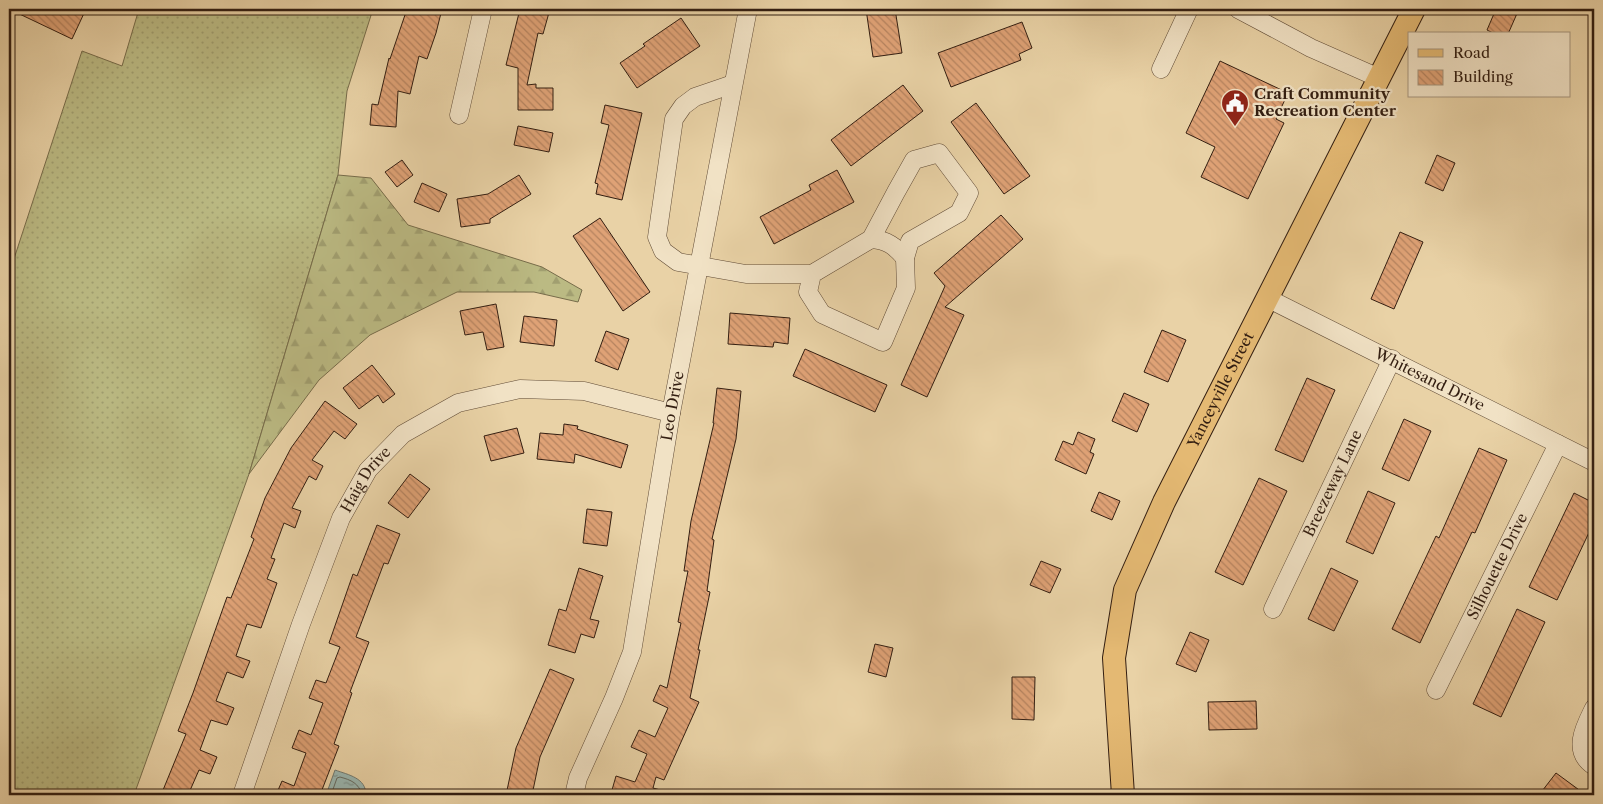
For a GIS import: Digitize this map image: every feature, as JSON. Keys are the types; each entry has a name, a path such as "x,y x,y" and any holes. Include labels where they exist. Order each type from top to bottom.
{"main road":[{"name":"Yanceyville Street","path":"1123,795 1114,658 1125,590 1164,502 1414,9"}],"street":[{"path":"460,115 483,9"},
{"name":"Leo Drive","path":"574,795 578,778 614,698 632,652 671,413 748,9"},
{"path":"1161,69 1189,9"},
{"path":"1238,9 1311,48 1379,78"},
{"path":"733,84 695,97 683,106 674,119 657,238 663,251 678,262 746,274 812,274 872,239 914,160 939,153 968,193 959,213 910,242 905,258 906,288 883,342 822,314 808,292 812,274"},
{"path":"872,239 883,240 895,246 905,258"},
{"name":"Whitesand Drive","path":"1267,298 1392,359 1594,462"},
{"name":"Breezeway Lane","path":"1273,609 1392,359"},
{"name":"Haig Drive","path":"242,795 301,624 341,518 368,470 403,434 458,403 520,389 584,391 671,413"},
{"name":"Silhouette Drive","path":"1436,690 1558,444"},
{"path":"1594,708 1582,731 1581,751 1594,766"}],"green space":[{"path":"139,9 373,9 347,91 338,175 249,474 134,795 9,795 9,274 82,51 122,66"},
{"path":"338,175 371,178 408,225 542,267 582,290 578,302 534,292 457,292 370,335 319,380 249,474"}],"water":[{"path":"335,770 360,781 366,795 326,795"}],"building":[{"path":"9,9 86,9 72,39"},
{"path":"407,9 442,9 427,59 419,56 410,94 398,91 396,127 370,125 372,104 378,105 389,58"},
{"path":"520,9 550,9 543,34 538,33 527,85 536,84 536,88 553,88 553,110 518,110 518,68 506,65"},
{"path":"866,9 895,9 902,53 873,57"},
{"path":"1496,9 1519,9 1509,32 1491,32 1487,30"},
{"path":"681,18 700,46 637,88 620,63 645,46 643,44"},
{"path":"1022,22 1032,48 1019,54 1021,60 951,87 938,53"},
{"path":"1220,61 1288,93 1276,119 1284,123 1248,199 1201,177 1215,147 1186,133"},
{"path":"903,85 923,111 851,166 831,140"},
{"path":"976,103 1030,176 1004,194 951,122"},
{"path":"605,105 642,113 622,200 596,194 598,184 595,183 609,125 601,123"},
{"path":"518,126 553,133 549,152 514,145"},
{"path":"1437,155 1455,163 1443,191 1425,183"},
{"path":"402,160 413,175 397,187 385,172"},
{"path":"837,170 854,202 774,244 760,217 811,190 809,185"},
{"path":"519,175 531,194 490,219 490,223 461,227 457,199 488,194"},
{"path":"422,183 447,194 439,212 414,202"},
{"path":"1001,215 1023,239 945,307 964,315 927,397 901,385 945,286 934,273"},
{"path":"600,218 650,292 623,311 573,236"},
{"path":"1400,232 1423,242 1394,309 1371,299"},
{"path":"496,304 504,347 487,350 483,332 465,335 460,311"},
{"path":"730,313 790,318 788,344 774,342 773,347 728,344"},
{"path":"524,316 557,320 554,346 520,342"},
{"path":"1162,330 1186,340 1168,382 1144,372"},
{"path":"606,331 629,339 618,370 595,361"},
{"path":"805,349 887,385 875,412 793,376"},
{"path":"372,365 395,394 383,403 378,395 359,409 343,388"},
{"path":"1307,378 1335,390 1303,462 1275,450"},
{"path":"717,388 741,391 736,439 712,539 714,540 707,591 710,592 690,698 699,702 664,780 656,777 653,788 668,792 667,795 629,795 612,790 616,776 635,782 647,754 631,747 639,730 655,737 668,708 653,701 660,685 667,688 681,623 678,622 688,571 684,571 691,521 714,423"},
{"path":"1124,393 1149,404 1137,432 1112,421"},
{"path":"325,401 357,424 345,439 334,431 312,460 323,466 316,480 309,476 292,508 301,511 295,528 284,523 271,558 275,559 267,579 277,583 261,628 247,624 236,656 250,661 243,678 227,672 216,701 234,708 227,725 211,720 200,750 217,757 210,774 199,770 188,795 161,795 186,734 178,731 227,597 231,598 254,539 251,537 265,498 291,448"},
{"path":"1404,419 1431,431 1409,481 1382,469"},
{"path":"564,424 578,426 577,429 628,445 621,468 575,454 574,463 537,459 540,433 563,435"},
{"path":"517,428 524,453 491,461 484,436"},
{"path":"1078,432 1095,439 1090,452 1094,454 1086,474 1055,460 1063,441 1073,445"},
{"path":"1479,448 1507,460 1475,533 1472,532 1420,643 1392,629 1436,536 1439,538"},
{"path":"410,474 430,489 408,518 388,503"},
{"path":"1259,478 1287,491 1243,585 1215,572"},
{"path":"1368,491 1395,503 1373,554 1346,542"},
{"path":"1099,492 1120,501 1112,520 1091,511"},
{"path":"1574,493 1594,503 1594,522 1557,600 1529,587"},
{"path":"587,509 612,512 607,546 583,543"},
{"path":"377,525 400,534 388,564 384,563 356,637 369,642 350,692 352,693 334,744 339,746 320,795 276,795 282,781 294,786 306,753 292,748 299,730 311,735 323,703 309,698 316,680 326,683 340,647 329,643 353,574 357,576"},
{"path":"1041,561 1061,569 1050,593 1030,585"},
{"path":"579,568 603,576 590,619 599,621 594,638 581,634 575,653 548,645 559,609 566,611"},
{"path":"1331,568 1358,581 1334,631 1308,619"},
{"path":"1517,609 1545,622 1501,717 1473,704"},
{"path":"1190,632 1209,640 1196,672 1176,664"},
{"path":"875,644 893,648 886,677 868,672"},
{"path":"550,669 574,679 540,757 532,795 506,795 516,748"},
{"path":"1012,677 1035,677 1034,720 1012,719"},
{"path":"1256,701 1257,729 1209,730 1208,702"},
{"path":"1556,773 1586,795 1539,795"}],"place":[{"name":"Craft Community Recreation Center","path":"1235,127"}]}
